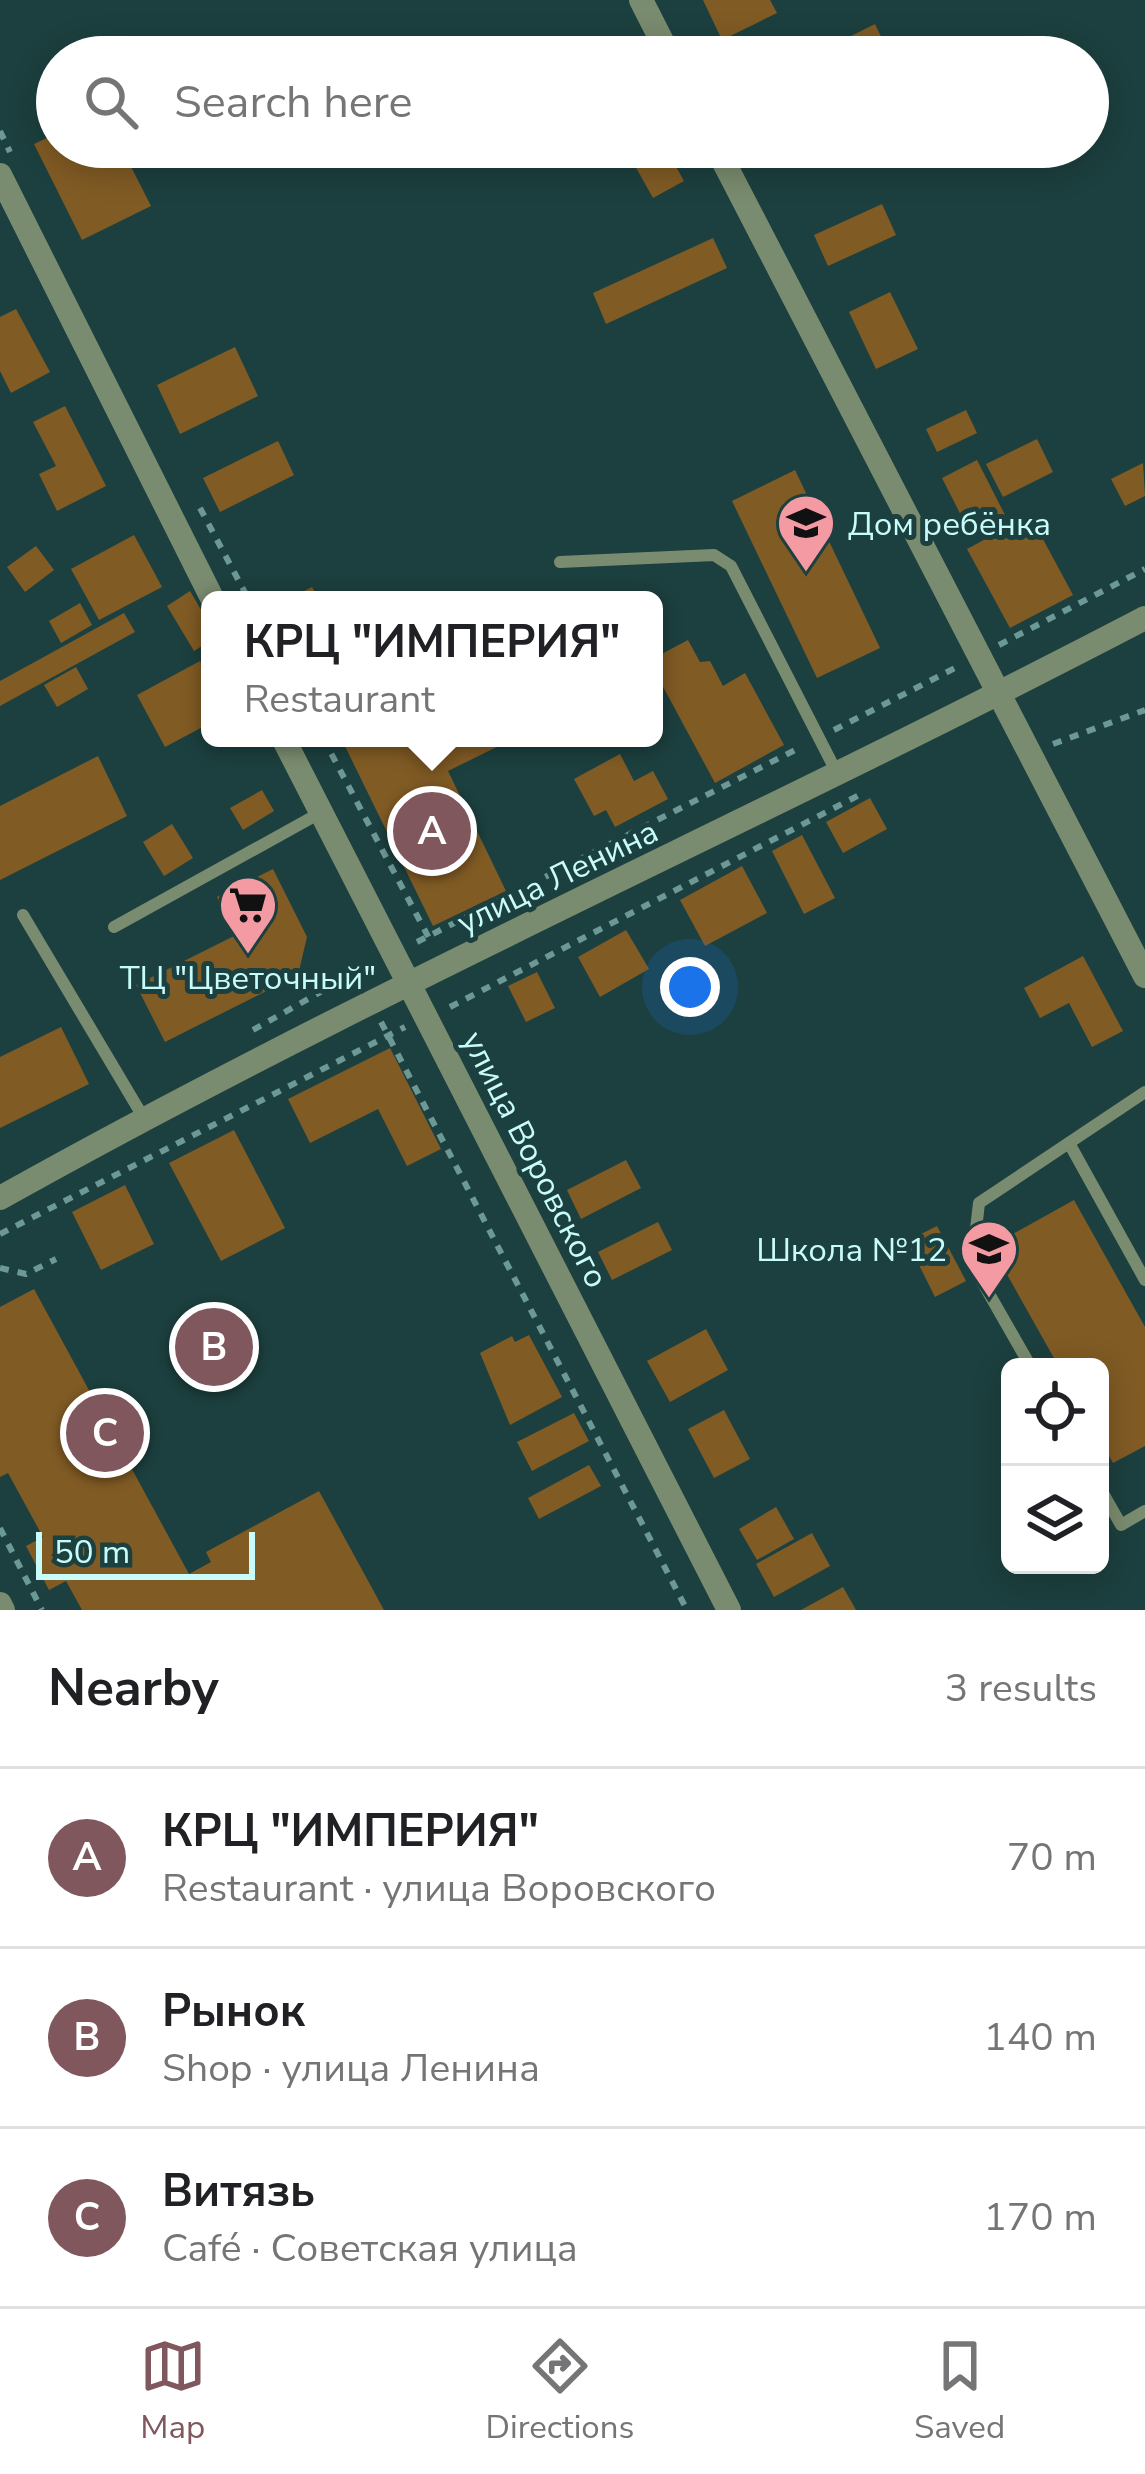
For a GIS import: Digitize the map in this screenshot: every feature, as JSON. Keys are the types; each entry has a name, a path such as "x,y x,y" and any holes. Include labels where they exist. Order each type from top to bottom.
{"street":[{"path":"640,0 659,36"},
{"path":"727,168 1145,976"},
{"path":"0,175 208,591"},
{"name":"улица Ленина","path":"0,1198 409,984 839,776 1145,618"},
{"name":"улица Воровского","path":"287,747 729,1610"}],"lane":[{"path":"560,562 714,555 731,566 839,776"},
{"path":"115,927 320,813"},
{"path":"23,915 145,1121"},
{"path":"1026,1358 972,1264 979,1203 1145,1092"},
{"path":"1069,1143 1145,1280"},
{"path":"1109,1504 1121,1526 1145,1511"}],"path":[{"path":"232,1041 355,972 1145,569"},
{"path":"1029,752 1145,710"},
{"path":"328,747 463,1001"},
{"path":"0,1234 886,782"},
{"path":"355,972 687,1610"},
{"path":"0,1268 26,1274 56,1259"},
{"path":"0,1528 42,1610"}],"building":[{"path":"703,0 770,0 777,13 730,36 720,36"},
{"path":"875,24 881,36 851,36"},
{"path":"46,168 132,168 151,206 82,240"},
{"path":"636,168 677,168 684,181 653,198"},
{"path":"882,204 896,235 828,266 814,235"},
{"path":"713,238 727,268 606,324 593,293"},
{"path":"890,292 918,349 876,369 849,312"},
{"path":"16,309 50,372 11,393 0,371 0,317"},
{"path":"235,347 258,396 180,434 157,385"},
{"path":"65,406 106,486 57,511 39,474 56,466 33,422"},
{"path":"966,410 977,433 937,452 926,429"},
{"path":"1037,439 1053,472 1003,497 986,464"},
{"path":"278,441 294,475 220,512 203,478"},
{"path":"977,460 1005,515 970,533 942,478"},
{"path":"1143,463 1145,496 1125,506 1111,479"},
{"name":"Дом ребёнка","path":"795,470 880,648 817,678 732,501"},
{"path":"1030,515 1073,595 1010,628 967,549"},
{"path":"134,535 162,587 99,620 71,569"},
{"path":"36,546 54,570 25,592 7,567"},
{"path":"190,591 201,610 201,647 194,651 167,606"},
{"path":"80,603 92,625 61,643 49,621"},
{"path":"124,613 135,632 0,706 0,681"},
{"path":"688,640 700,662 710,661 723,686 745,673 784,745 715,783 663,687 663,653"},
{"path":"200,661 201,728 165,747 137,695"},
{"path":"76,667 88,689 57,707 44,685"},
{"path":"345,747 497,747 448,771 506,891 433,926"},
{"path":"620,754 634,781 653,771 668,799 615,827 606,810 594,816 574,779"},
{"path":"98,756 127,816 0,880 0,806"},
{"path":"262,790 274,811 243,830 230,808"},
{"path":"870,798 887,829 843,853 826,822"},
{"path":"172,824 193,858 164,876 143,842"},
{"path":"802,835 835,898 804,914 772,851"},
{"path":"742,866 767,913 705,946 680,900"},
{"name":"ТЦ \"Цветочный\"","path":"273,869 307,937 298,975 165,1042 136,985 236,935 217,897"},
{"path":"626,930 649,969 600,997 578,957"},
{"path":"1083,956 1123,1031 1092,1047 1069,1003 1040,1018 1024,988"},
{"path":"537,972 555,1008 526,1022 508,986"},
{"path":"61,1027 89,1084 0,1128 0,1057"},
{"path":"390,1048 441,1149 407,1166 378,1109 310,1143 288,1099"},
{"path":"234,1130 285,1228 221,1261 169,1163"},
{"path":"626,1160 641,1188 581,1219 567,1190"},
{"path":"125,1185 154,1244 101,1270 72,1212"},
{"path":"1074,1200 1145,1327 1145,1446 1113,1463 1109,1456 1109,1358 1054,1358 991,1246"},
{"path":"658,1222 672,1250 612,1280 598,1252"},
{"path":"937,1226 966,1281 935,1297 907,1241"},
{"path":"34,1289 189,1574 211,1562 206,1552 319,1491 384,1610 82,1610 66,1581 49,1590 26,1546 43,1537 8,1473 0,1477 0,1307"},
{"path":"706,1329 728,1370 670,1402 647,1361"},
{"path":"529,1335 562,1397 510,1425 480,1353 512,1336 515,1342"},
{"path":"724,1410 750,1459 714,1478 688,1429"},
{"path":"574,1413 589,1441 532,1471 517,1442"},
{"path":"589,1465 601,1486 539,1519 528,1498"},
{"path":"776,1507 794,1539 757,1560 739,1529"},
{"path":"812,1533 830,1566 774,1597 756,1564"},
{"path":"843,1587 856,1610 801,1610"}],"place":[{"name":"Дом ребёнка","path":"806,574"},
{"name":"КРЦ \"ИМПЕРИЯ\"","path":"432,831"},
{"name":"ТЦ \"Цветочный\"","path":"248,956"},
{"name":"Школа №12","path":"989,1300"},
{"name":"Рынок","path":"214,1347"},
{"name":"Витязь","path":"105,1433"}]}
